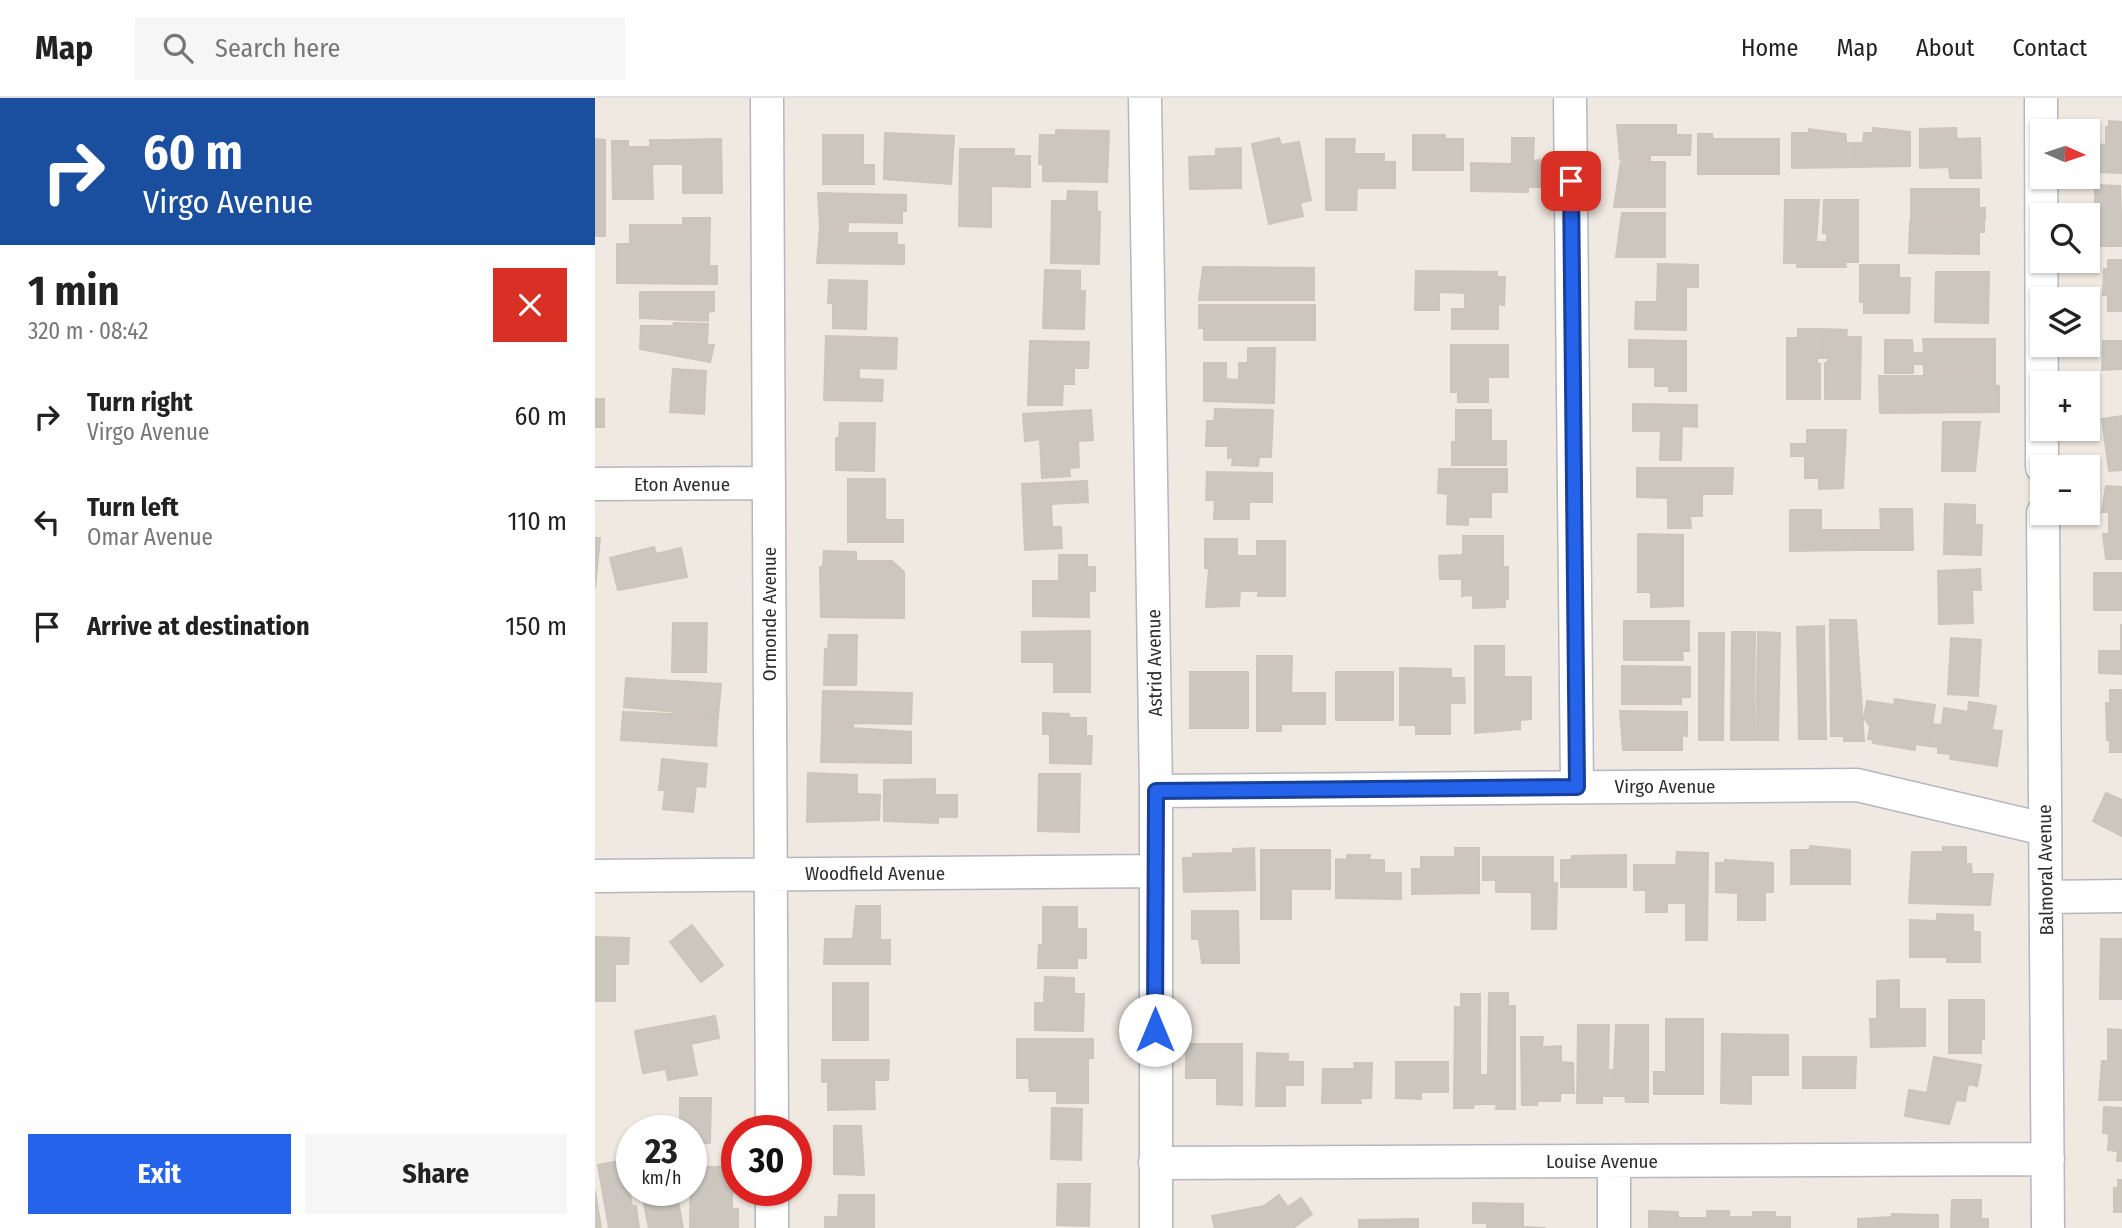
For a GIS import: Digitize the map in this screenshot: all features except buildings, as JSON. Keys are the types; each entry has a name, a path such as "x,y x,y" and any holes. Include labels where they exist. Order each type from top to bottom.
{"street":[{"name":"Ormonde Avenue","path":"767,98 772,1115"},
{"name":"Astrid Avenue","path":"1145,98 1156,791 1156,1228"},
{"path":"1570,98 1577,787"},
{"path":"2041,98 2042,455"},
{"name":"Eton Avenue","path":"595,484 769,484"},
{"name":"Balmoral Avenue","path":"2043,525 2048,1228"},
{"name":"Virgo Avenue","path":"1156,791 1857,785 2044,829"},
{"name":"Woodfield Avenue","path":"595,876 1155,871"},
{"path":"2046,897 2122,896"},
{"name":"Louise Avenue","path":"1155,1163 2047,1159"},
{"path":"1614,1161 1614,1228"},
{"path":"772,1206 772,1228"}],"route":[{"path":"1155,1030 1156,791 1577,787 1571,181"}]}
